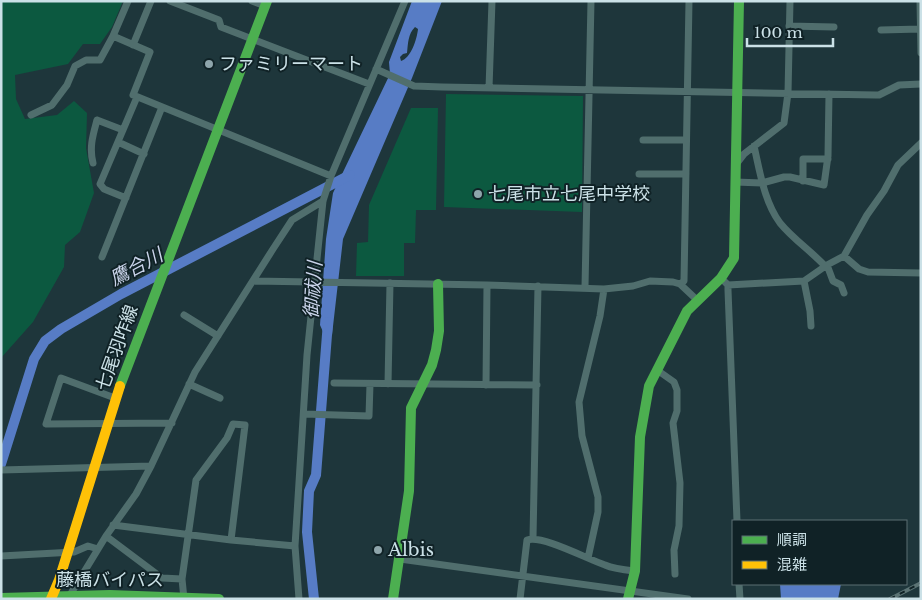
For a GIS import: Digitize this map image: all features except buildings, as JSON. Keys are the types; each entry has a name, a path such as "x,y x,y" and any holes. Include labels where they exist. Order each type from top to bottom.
{"main road":[{"path":"630,595 635,571 640,437 649,386 687,311 697,300 725,282 734,258 740,1"},
{"name":"七尾羽咋線","path":"51,598 68,552 115,398 266,4"},
{"path":"393,599 409,491 411,408 438,346 438,284"},
{"name":"藤橋バイパス","path":"1,598 51,598 70,595 219,599"}],"street":[{"path":"30,115 52,105 67,85 75,66 86,60 100,60 128,1"},
{"path":"133,45 150,1"},
{"path":"170,1 219,20 221,26 252,40 369,84"},
{"path":"252,1 266,4"},
{"path":"300,599 295,546 307,355 317,283 324,199 330,177 405,1"},
{"path":"489,88 492,1"},
{"path":"585,287 591,1"},
{"path":"680,284 684,281 689,1"},
{"path":"736,164 744,154 784,122 788,93 790,1"},
{"path":"920,1 921,53"},
{"path":"789,26 834,27"},
{"path":"881,30 920,33"},
{"path":"113,36 150,52 133,95 330,177"},
{"path":"376,69 414,86 879,95 900,85 921,84"},
{"path":"735,182 762,183 784,177 824,185 828,159 829,94"},
{"path":"126,198 104,189 100,184 137,97"},
{"path":"102,258 162,107"},
{"path":"93,163 90,152 91,139 97,120 123,130"},
{"path":"643,140 686,140"},
{"path":"118,142 144,154"},
{"path":"737,520 725,282 804,281 844,256 898,165 921,143"},
{"path":"754,146 762,183 772,210 781,224 826,266 833,280 841,285 844,293"},
{"path":"803,181 803,159 828,159"},
{"path":"639,174 686,174"},
{"path":"70,595 113,525 136,494 152,466 195,372 292,220 324,199"},
{"path":"844,256 859,269 868,272 921,273"},
{"path":"253,282 604,288 633,286 650,281 680,284 697,300"},
{"path":"804,281 811,326"},
{"path":"388,384 390,283"},
{"path":"486,385 487,285"},
{"path":"533,538 538,286"},
{"path":"588,558 598,512 598,497 582,436 579,402 600,316 604,288"},
{"path":"184,315 218,336"},
{"path":"657,370 674,382 677,390 677,411 673,423 680,483 679,526 674,550 675,574"},
{"path":"115,398 61,378 46,424 172,423"},
{"path":"334,383 536,385"},
{"path":"189,384 220,398"},
{"path":"304,414 369,416 370,384"},
{"path":"184,597 182,579 196,480 227,438 233,424 245,425 231,540"},
{"path":"1,470 152,466"},
{"path":"113,525 295,546"},
{"path":"106,536 162,578 182,579"},
{"path":"520,599 527,540 533,538 606,566 635,571"},
{"path":"1,556 68,552 80,550 88,546 98,549"},
{"path":"400,559 523,576 630,595 688,599"},
{"path":"739,585 740,599"}],"green space":[{"path":"1,1 123,1 112,27 100,44 83,44 68,64 15,75 16,99 25,119 57,115 74,101 87,113 86,148 94,193 80,232 65,245 64,267 33,322 1,358"},
{"path":"446,94 583,96 582,212 444,207"},
{"path":"411,108 438,108 436,210 416,210 415,243 404,243 404,276 356,276 357,243 368,242 369,205"}],"water":[{"path":"412,1 442,1 412,78 343,239 332,335 324,334 320,325 326,239 333,193 390,74 389,62","holes":["415,27 418,29 411,52 401,61 400,57 407,53 411,33"]},
{"path":"780,585 841,585 838,599 781,599"}],"waterway":[{"name":"鷹合川","path":"1,464 34,359 45,341 61,329 121,294 350,175"},
{"name":"御祓川","path":"314,599 307,532 309,491 316,475 328,322"}],"railway":[{"path":"890,599 921,583"}],"traffic: fast":[{"path":"120,386 267,1"},
{"path":"628,599 635,571 640,437 649,386 687,311 721,278 734,258 739,1"},
{"path":"393,599 409,491 411,408 432,365 436,350 439,331 438,284"},
{"path":"1,598 110,595 219,599"}],"traffic: slow":[{"path":"51,599 59,580 120,386"}],"place":[{"name":"ファミリーマート","path":"209,64"},
{"name":"七尾市立七尾中学校","path":"478,194"},
{"name":"Albis","path":"378,550"}]}
